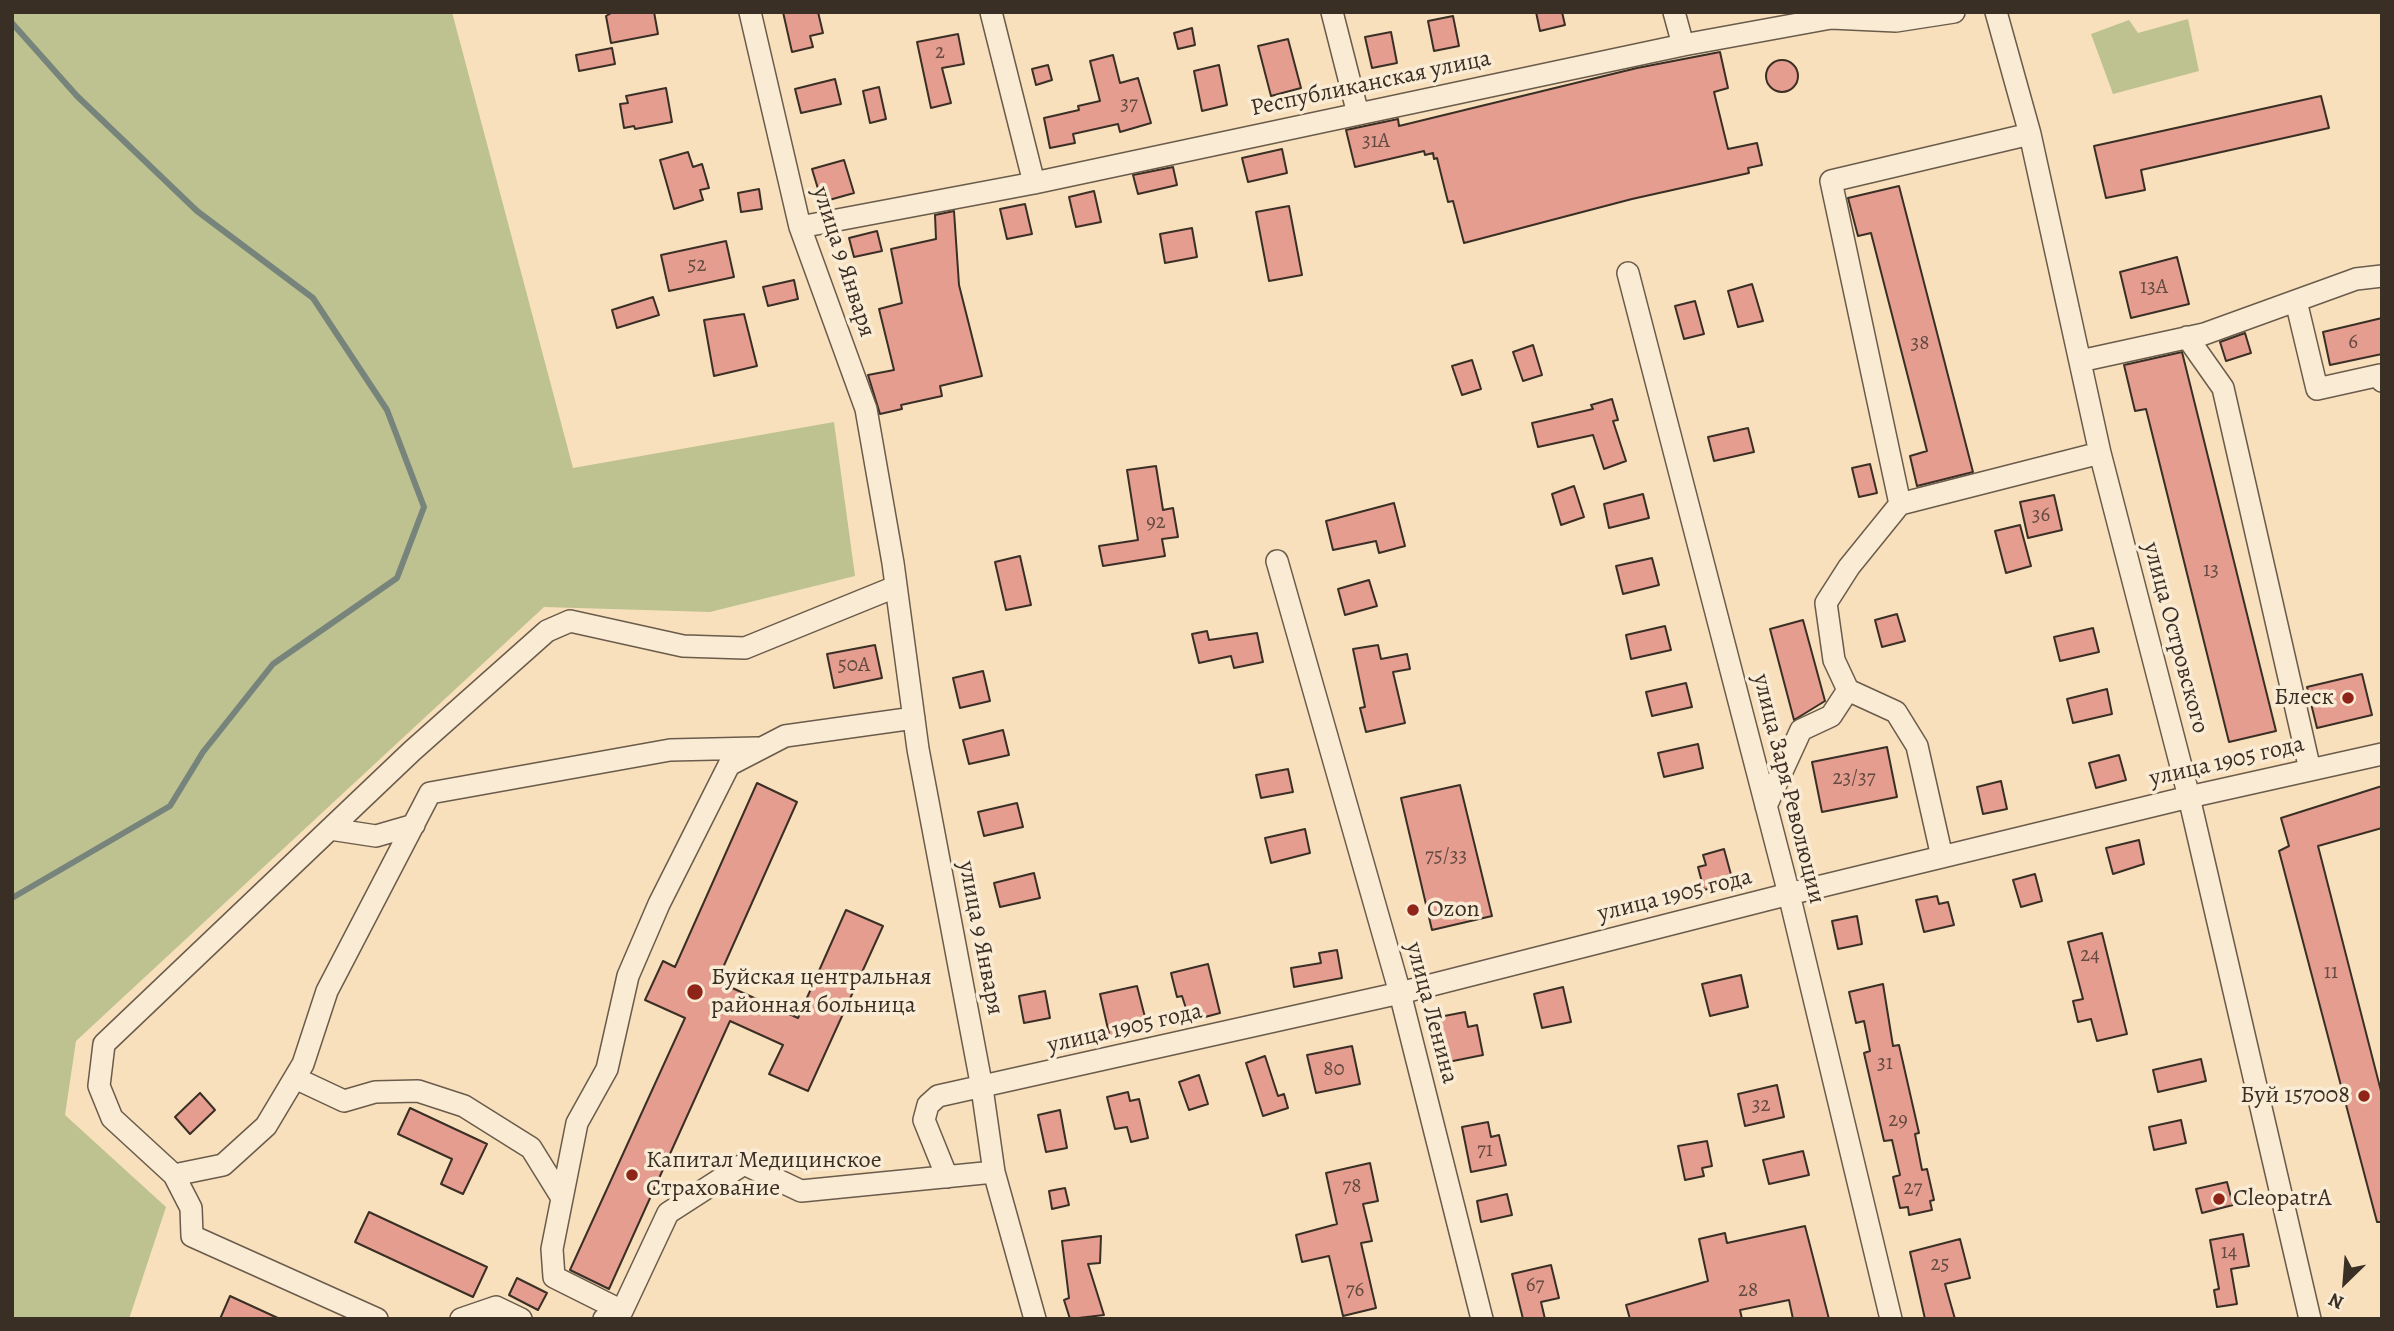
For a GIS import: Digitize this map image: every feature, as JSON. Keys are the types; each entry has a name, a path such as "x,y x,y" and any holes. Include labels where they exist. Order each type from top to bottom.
{"street":[{"name":"улица 9 Января","path":"750,12 800,227 866,409 893,563 914,718 982,1088 994,1172 1035,1319"},
{"path":"991,12 1034,183"},
{"path":"1332,12 1358,114"},
{"path":"1674,12 1683,45"},
{"name":"Республиканская улица","path":"800,227 1034,183 1683,45 1831,18 1896,21 1954,12"},
{"name":"улица Островского","path":"1996,12 2030,134 2100,453 2189,797 2310,1319"},
{"path":"1900,504 1830,181 2030,134"},
{"name":"улица Заря Революции","path":"1628,273 1789,894 1891,1319"},
{"path":"2080,361 2187,337 2356,279 2382,276"},
{"path":"2296,301 2317,389 2380,375 2382,382"},
{"path":"2187,337 2223,388 2310,770"},
{"path":"1942,857 1917,747 1896,712 1848,690 1834,660 1826,603 1849,568 1900,504 2100,453"},
{"name":"улица Ленина","path":"1277,561 1400,993 1482,1319"},
{"path":"377,1319 192,1236 191,1208 174,1175 112,1118 99,1086 104,1044 330,829 547,631 570,621 683,646 745,648 895,587"},
{"path":"1766,806 1801,730 1831,716 1848,690"},
{"path":"914,718 785,736 729,765 659,904 628,976 607,1069 577,1123 551,1249 554,1277 613,1315 668,1213 744,1164 801,1191 994,1172"},
{"path":"174,1175 223,1165 266,1126 303,1064 327,991 430,793 670,750 763,748"},
{"name":"улица 1905 года","path":"947,1177 924,1120 928,1105 938,1096 1400,993 1789,894 2189,797 2382,754"},
{"path":"330,829 376,836 414,825"},
{"path":"295,1077 344,1101 374,1092 418,1091 464,1107 531,1148 562,1198"},
{"path":"461,1319 496,1307 521,1319"}],"green space":[{"path":"12,12 452,12 573,468 834,422 855,576 710,612 544,607 76,1041 65,1115 166,1207 129,1319 12,1319"},
{"path":"2188,19 2199,71 2113,94 2091,34 2129,20 2138,33"}],"building":[{"path":"613,12 654,12 658,34 611,43 606,16"},
{"path":"783,12 818,12 823,33 810,36 813,47 792,52"},
{"path":"1536,12 1562,12 1565,25 1540,31"},
{"path":"1453,16 1459,46 1434,51 1428,21"},
{"path":"1192,28 1195,45 1178,49 1174,33"},
{"path":"1391,32 1397,63 1372,68 1365,37"},
{"path":"958,34 964,64 942,68 951,103 931,108 917,42"},
{"path":"1288,39 1301,88 1271,96 1258,46"},
{"path":"612,48 615,64 579,71 576,55"},
{"path":"1720,52 1728,88 1714,92 1728,149 1757,143 1762,165 1748,168 1749,173 1632,199 1464,243 1453,201 1448,202 1437,158 1434,159 1433,153 1425,155 1424,151 1355,167 1346,130 1398,119 1399,126 1637,68"},
{"path":"1113,55 1120,83 1138,78 1151,123 1120,132 1118,124 1073,134 1075,143 1050,148 1044,118 1079,110 1078,106 1100,101 1090,61"},
{"path":"1782,60 1793,65 1798,76 1793,87 1782,92 1771,87 1766,76 1771,65"},
{"path":"1048,65 1052,80 1036,85 1032,69"},
{"path":"1219,65 1227,105 1202,111 1194,71"},
{"path":"835,79 841,104 801,113 795,89"},
{"path":"879,87 886,119 870,123 863,91"},
{"path":"666,88 672,122 635,129 634,126 624,128 620,104 628,103 626,96"},
{"path":"2321,96 2329,128 2141,170 2145,190 2106,198 2094,146"},
{"path":"1282,149 1287,173 1248,182 1242,158"},
{"path":"688,152 693,167 702,164 709,188 700,190 703,200 674,209 660,160"},
{"path":"844,160 854,193 822,202 812,169"},
{"path":"1173,167 1177,185 1138,194 1133,175"},
{"path":"1899,186 1973,472 1917,486 1910,456 1927,451 1871,233 1858,236 1848,198"},
{"path":"759,189 762,209 741,212 738,193"},
{"path":"1094,191 1101,222 1076,227 1069,197"},
{"path":"1025,204 1032,234 1007,239 1000,209"},
{"path":"1289,206 1302,275 1269,281 1256,212"},
{"path":"954,211 959,285 982,376 940,386 942,396 901,405 902,409 880,414 868,375 894,370 879,309 902,303 891,249 936,239 935,215"},
{"path":"1192,228 1197,257 1165,263 1160,234"},
{"path":"877,231 882,251 854,257 849,238"},
{"path":"726,241 734,277 669,291 661,255"},
{"path":"2177,257 2189,304 2131,318 2120,272"},
{"path":"794,280 798,299 768,306 763,287"},
{"path":"1752,284 1763,321 1738,327 1728,291"},
{"path":"653,297 659,315 617,328 612,310"},
{"path":"1695,301 1704,334 1684,339 1675,306"},
{"path":"744,314 757,366 714,376 704,320"},
{"path":"2382,318 2382,354 2330,365 2323,332"},
{"path":"2245,333 2251,353 2226,361 2220,342"},
{"path":"1533,345 1542,375 1523,381 1513,352"},
{"path":"2182,352 2276,731 2229,742 2146,409 2135,411 2124,365"},
{"path":"1472,360 1481,389 1462,395 1452,366"},
{"path":"1612,399 1618,420 1613,421 1626,461 1604,469 1593,435 1538,447 1532,423 1593,409 1591,405"},
{"path":"1748,428 1754,452 1714,461 1708,437"},
{"path":"1870,464 1877,493 1859,497 1852,468"},
{"path":"1156,466 1163,510 1173,508 1178,537 1162,539 1165,556 1103,566 1099,546 1138,540 1127,470"},
{"path":"1574,486 1584,517 1561,525 1552,494"},
{"path":"1643,494 1649,518 1609,528 1604,504"},
{"path":"2054,495 2062,530 2028,538 2020,502"},
{"path":"1394,503 1405,546 1379,553 1376,541 1333,550 1326,521"},
{"path":"2020,525 2031,566 2006,573 1995,531"},
{"path":"1020,556 1031,605 1006,610 995,562"},
{"path":"1652,558 1659,585 1623,594 1616,566"},
{"path":"1369,580 1377,606 1345,615 1338,589"},
{"path":"1897,614 1905,641 1882,647 1875,620"},
{"path":"1803,620 1825,701 1794,720 1770,629"},
{"path":"1665,626 1671,650 1631,659 1626,635"},
{"path":"2093,628 2099,652 2060,661 2054,637"},
{"path":"1207,631 1209,640 1257,633 1263,662 1234,668 1231,656 1199,663 1192,634"},
{"path":"875,645 882,678 834,688 827,654"},
{"path":"1378,645 1381,659 1407,654 1410,669 1393,672 1405,723 1366,732 1360,708 1365,707 1353,649"},
{"path":"983,671 990,701 960,708 953,678"},
{"path":"2362,674 2372,715 2317,728 2307,687"},
{"path":"1686,683 1692,707 1652,716 1646,692"},
{"path":"2107,689 2112,714 2073,723 2067,699"},
{"path":"1003,730 1009,755 969,764 963,740"},
{"path":"1698,744 1703,768 1664,777 1658,753"},
{"path":"1887,747 1897,797 1822,812 1812,762"},
{"path":"2119,755 2126,780 2096,788 2089,763"},
{"path":"1288,769 1293,792 1261,798 1256,775"},
{"path":"2001,781 2007,809 1983,814 1977,787"},
{"path":"757,783 797,802 717,981 798,1018 846,910 883,926 808,1091 769,1074 783,1045 730,1021 609,1289 570,1270 685,1018 645,1000 663,961 675,967"},
{"path":"1460,785 1492,916 1432,930 1401,798"},
{"path":"2382,786 2382,828 2318,846 2382,1095 2382,1222 2377,1222 2279,851 2289,846 2281,818"},
{"path":"1017,803 1023,827 984,836 978,812"},
{"path":"1305,829 1310,853 1271,863 1265,838"},
{"path":"2139,840 2144,864 2113,874 2106,848"},
{"path":"1724,849 1733,882 1704,890 1698,867 1706,865 1703,855"},
{"path":"1034,873 1040,898 1000,907 994,883"},
{"path":"2035,874 2042,901 2021,907 2013,880"},
{"path":"1937,896 1939,904 1948,902 1954,925 1924,932 1916,900"},
{"path":"1857,916 1862,944 1838,949 1832,921"},
{"path":"2102,933 2127,1034 2097,1041 2091,1019 2078,1022 2073,1001 2083,999 2068,942"},
{"path":"1337,950 1342,978 1294,987 1291,968 1321,963 1319,953"},
{"path":"1208,964 1220,1013 1190,1021 1182,996 1177,997 1171,973"},
{"path":"1741,975 1748,1007 1710,1016 1702,984"},
{"path":"1883,984 1893,1046 1899,1045 1919,1133 1915,1134 1922,1170 1927,1169 1934,1200 1930,1201 1932,1210 1909,1215 1908,1207 1900,1208 1893,1177 1900,1175 1892,1140 1884,1141 1864,1053 1870,1051 1864,1021 1856,1023 1849,992"},
{"path":"1137,986 1148,1029 1110,1038 1100,994"},
{"path":"1563,987 1571,1022 1542,1028 1534,994"},
{"path":"1045,991 1050,1018 1024,1023 1019,996"},
{"path":"1465,1012 1468,1027 1477,1025 1483,1055 1448,1062 1439,1017"},
{"path":"1352,1046 1360,1084 1316,1093 1307,1055"},
{"path":"1265,1056 1278,1096 1284,1094 1288,1108 1263,1116 1246,1063"},
{"path":"2201,1059 2206,1081 2158,1092 2153,1070"},
{"path":"1199,1075 1208,1104 1189,1110 1179,1082"},
{"path":"1777,1085 1784,1117 1745,1126 1738,1094"},
{"path":"1128,1092 1130,1101 1139,1099 1148,1138 1131,1142 1127,1127 1115,1129 1107,1097"},
{"path":"200,1093 215,1110 190,1134 175,1117"},
{"path":"410,1108 487,1144 463,1194 441,1184 452,1159 398,1134"},
{"path":"1060,1110 1067,1148 1046,1152 1038,1115"},
{"path":"2181,1120 2186,1143 2154,1150 2149,1127"},
{"path":"1488,1122 1491,1137 1499,1135 1506,1165 1471,1172 1462,1127"},
{"path":"1707,1141 1712,1166 1702,1168 1704,1176 1685,1180 1678,1146"},
{"path":"1803,1151 1809,1175 1769,1184 1763,1160"},
{"path":"1370,1163 1378,1201 1363,1204 1372,1241 1361,1243 1376,1308 1343,1316 1329,1256 1302,1262 1296,1235 1337,1224 1326,1173"},
{"path":"2227,1182 2233,1205 2202,1213 2196,1189"},
{"path":"1065,1188 1069,1205 1052,1209 1049,1191"},
{"path":"1507,1194 1512,1215 1481,1222 1477,1201"},
{"path":"369,1212 487,1267 473,1297 355,1242"},
{"path":"1805,1226 1829,1319 1793,1319 1789,1300 1740,1310 1742,1319 1630,1319 1626,1305 1708,1281 1699,1239 1725,1233 1727,1243"},
{"path":"2243,1234 2249,1266 2231,1269 2237,1304 2217,1307 2214,1290 2219,1289 2210,1240"},
{"path":"1101,1236 1100,1263 1088,1264 1104,1315 1070,1319 1064,1300 1069,1298 1062,1241"},
{"path":"1960,1239 1970,1278 1945,1284 1955,1319 1925,1319 1910,1252"},
{"path":"1551,1265 1559,1298 1541,1302 1545,1319 1523,1319 1512,1274"},
{"path":"517,1278 547,1293 538,1310 509,1295"},
{"path":"230,1296 280,1319 220,1319"}],"waterway":[{"path":"12,23 77,96 197,211 313,298 387,410 424,507 397,578 273,664 203,752 170,806 12,898"}],"place":[{"name":"Блеск","path":"2348,698"},
{"name":"Ozon","path":"1413,910"},
{"name":"Буйская центральная районная больница","path":"695,992"},
{"name":"Буй 157008","path":"2364,1096"},
{"name":"Капитал Медицинское Страхование","path":"632,1175"},
{"name":"CleopatrA","path":"2219,1199"}]}
